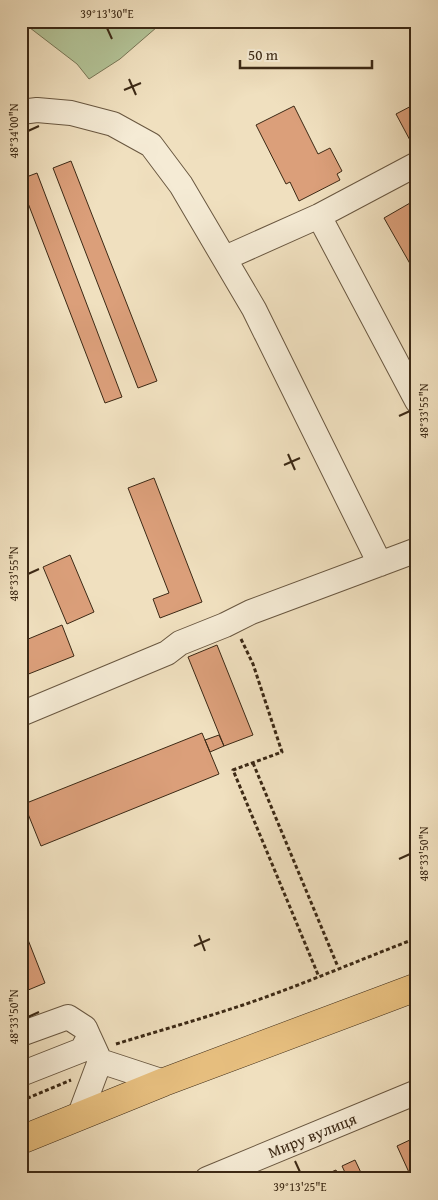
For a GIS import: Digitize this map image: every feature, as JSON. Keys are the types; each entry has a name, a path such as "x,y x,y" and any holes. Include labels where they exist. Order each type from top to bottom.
{"main road":[{"path":"21,1140 164,1082 417,987"}],"street":[{"path":"21,112 37,110 72,113 113,124 150,145 181,186 254,309 380,564"},
{"path":"225,258 319,216 417,164"},
{"path":"319,216 417,401"},
{"path":"21,714 167,653 180,643 251,612 417,550"},
{"path":"21,1034 68,1017 85,1028 95,1051 79,1117"},
{"path":"21,1074 82,1050 95,1051 164,1082"},
{"name":"Миру вулиця","path":"207,1179 417,1092"}],"path":[{"path":"233,621 253,664 282,752 233,770 319,977"},
{"path":"253,763 338,967"},
{"path":"95,1051 243,1005 417,938"},
{"path":"21,1101 74,1079"}],"green space":[{"path":"21,21 164,21 120,59 89,79 77,64"}],"building":[{"path":"417,103 417,142 412,144 396,114"},
{"path":"294,106 318,154 330,148 342,171 337,174 340,180 299,201 290,182 286,184 256,125"},
{"path":"71,161 157,381 138,388 53,168"},
{"path":"37,173 122,397 105,403 21,185 21,179"},
{"path":"417,199 417,276 384,218"},
{"path":"154,478 202,602 160,618 153,599 169,593 128,488"},
{"path":"70,555 94,612 67,624 43,567"},
{"path":"62,625 74,656 21,677 21,642"},
{"path":"217,645 253,735 224,746 188,657"},
{"path":"202,733 219,774 41,846 24,804"},
{"path":"219,735 224,746 210,752 205,740"},
{"path":"21,922 45,983 21,993"},
{"path":"412,1139 417,1150 417,1179 412,1179 397,1146"},
{"path":"355,1160 364,1179 348,1179 342,1166"},
{"path":"336,1170 340,1179 326,1179 324,1175"}]}
